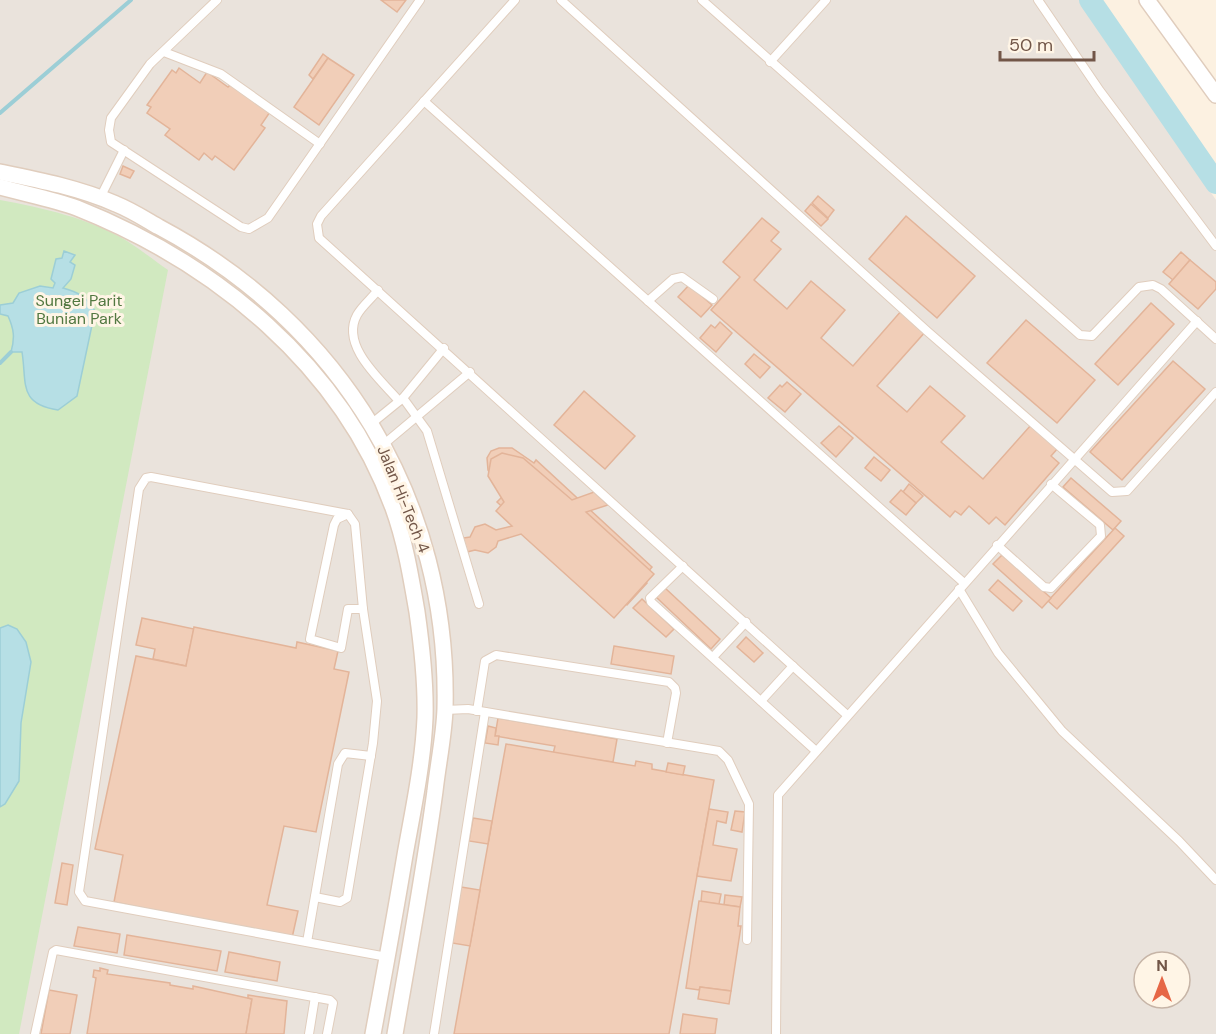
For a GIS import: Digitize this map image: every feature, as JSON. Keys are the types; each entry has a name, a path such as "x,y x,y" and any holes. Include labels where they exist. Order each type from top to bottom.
{"street":[{"path":"1147,0 1216,95"},
{"name":"Jalan Hi-Tech 4","path":"0,177 59,184 100,198 116,204 204,251 249,286 298,330 334,369 384,444 409,501 428,558 439,611 445,710 427,848 395,1034"},
{"name":"Jalan Hi-Tech 4","path":"0,177 123,228 183,260 221,286 262,319 310,368 344,413 367,452 393,507 410,567 424,662 425,717 421,767 373,1034"}],"lane":[{"path":"217,0 150,64 111,118 109,130 111,142 241,227 249,229 268,218 420,0"},
{"path":"515,0 321,216 317,224 319,238 444,348 848,715"},
{"path":"561,0 927,331 1112,492 1127,491 1216,392"},
{"path":"702,0 1080,335 1092,336 1139,287 1145,285 1161,289 1216,339"},
{"path":"770,62 826,0"},
{"path":"1038,0 1101,91 1216,246"},
{"path":"164,52 229,79 320,144"},
{"path":"424,101 961,586 998,653 1062,731 1179,841 1216,880"},
{"path":"100,198 124,150"},
{"path":"648,301 673,279 682,277 713,299"},
{"path":"378,290 357,315 354,324 354,348 419,417 427,431 479,604"},
{"path":"776,1034 778,795 1197,321"},
{"path":"371,424 401,400 444,348"},
{"path":"384,444 470,372"},
{"path":"315,897 340,902 347,898 371,756 377,701 363,609 354,524 348,514 151,477 142,482 79,892 85,901 387,957"},
{"path":"997,545 1044,587 1051,588 1101,536 1100,525 1051,484"},
{"path":"348,514 337,519 334,525 310,639 341,648 348,609 363,609"},
{"path":"683,566 650,599 816,751"},
{"path":"713,657 746,622"},
{"path":"434,1034 481,711 485,661 496,655 669,682 675,688 676,693 667,742"},
{"path":"761,701 794,666"},
{"path":"445,710 481,711 719,751 728,760 749,804 747,940"},
{"path":"308,942 338,764 345,753 371,756"},
{"path":"35,1034 53,952 56,950 330,1000 333,1003 327,1034"},
{"path":"309,1034 315,997"}],"shaded area":[{"path":"0,0 1079,0 1216,200 1216,1034 0,1034"}],"green space":[{"name":"Sungei Parit Bunian Park","path":"0,200 49,210 97,226 127,241 168,270 19,1034 0,1034"}],"water":[{"path":"64,251 75,255 70,262 75,265 71,279 63,288 82,296 95,311 77,396 58,410 36,403 30,397 25,382 22,352 11,352 13,329 8,316 0,314 0,305 13,303 19,293 40,286 53,288 55,283 51,279 56,259 62,258"},
{"path":"8,625 17,629 26,642 31,662 21,723 19,781 5,804 0,807 0,628"}],"building":[{"path":"381,0 406,0 397,12"},
{"path":"323,54 328,58 313,79 309,75"},
{"path":"328,58 354,75 319,125 294,107"},
{"path":"179,68 200,83 207,72 228,87 231,84 270,112 261,125 265,128 234,170 215,156 212,160 204,153 199,160 165,135 170,129 147,113 151,107 147,105 172,70 176,73"},
{"path":"123,166 134,171 130,178 120,174"},
{"path":"818,196 834,210 828,218 812,203"},
{"path":"811,204 828,219 821,226 805,211"},
{"path":"906,216 975,276 937,318 869,259"},
{"path":"762,218 779,232 771,241 781,249 754,280 787,309 811,281 845,310 821,338 853,366 902,310 926,331 877,386 907,412 930,386 965,416 941,442 983,479 1031,425 1058,448 1051,456 1059,463 1005,525 996,517 989,524 969,506 961,515 955,511 950,517 711,310 740,277 723,262"},
{"path":"1181,252 1190,260 1173,280 1163,272"},
{"path":"1190,260 1216,282 1216,289 1198,309 1169,284"},
{"path":"689,285 712,305 701,317 678,297"},
{"path":"1151,303 1174,324 1118,385 1095,364"},
{"path":"1026,320 1095,380 1057,423 987,363"},
{"path":"720,322 732,333 716,352 700,338 711,325 715,328"},
{"path":"754,354 770,367 760,378 745,364"},
{"path":"1173,361 1205,389 1122,480 1090,452"},
{"path":"787,382 801,394 785,412 768,398 780,385 782,387"},
{"path":"584,391 635,436 605,469 554,425"},
{"path":"839,426 853,438 836,457 821,443"},
{"path":"499,448 512,448 534,463 536,460 652,567 642,579 647,583 627,605 622,600 613,609 497,502 503,496 488,470 487,458 491,451","holes":["591,539 612,559 603,569 582,549"]},
{"path":"502,453 523,458 572,500 594,492 608,505 586,512 654,574 614,618 521,534 498,541 496,547 488,553 475,550 467,552 463,538 470,537 475,527 485,524 496,530 512,526 496,511 504,502 488,476 491,459"},
{"path":"874,457 890,470 881,481 865,468"},
{"path":"1071,478 1121,521 1113,530 1063,487"},
{"path":"909,484 923,496 916,503 903,492"},
{"path":"901,490 916,503 906,515 890,502"},
{"path":"1115,528 1124,536 1057,609 1048,601"},
{"path":"1002,555 1051,598 1042,608 993,564"},
{"path":"998,580 1022,601 1013,611 989,590"},
{"path":"665,588 720,639 711,649 656,597"},
{"path":"642,599 674,629 666,637 633,608"},
{"path":"142,618 194,629 186,666 153,659 155,649 136,645"},
{"path":"194,627 296,648 297,642 338,651 334,669 349,672 316,832 284,826 267,905 298,911 292,938 114,902 123,855 95,849 136,656 186,666"},
{"path":"746,637 763,653 754,662 737,647"},
{"path":"614,646 674,656 671,674 611,664"},
{"path":"498,718 617,739 613,762 553,754 555,746 495,736"},
{"path":"488,726 496,728 495,736 499,736 498,745 485,743"},
{"path":"506,744 635,766 636,761 652,764 652,769 714,780 669,1034 454,1034"},
{"path":"668,763 685,766 683,775 666,772"},
{"path":"709,809 728,812 726,823 717,821 713,845 737,849 731,881 697,876"},
{"path":"735,811 745,812 742,832 731,830"},
{"path":"473,818 492,821 488,844 469,841"},
{"path":"62,863 73,865 67,905 55,903"},
{"path":"461,887 480,890 470,946 452,943"},
{"path":"702,891 721,894 719,904 701,902"},
{"path":"725,895 742,897 740,907 724,905"},
{"path":"699,901 740,907 738,926 741,926 731,991 700,987 699,990 686,988"},
{"path":"78,927 120,934 117,953 74,946"},
{"path":"127,935 221,951 217,971 124,955"},
{"path":"229,952 280,962 277,981 225,972"},
{"path":"100,968 108,970 107,974 170,983 170,985 193,989 193,986 252,999 246,1034 87,1034 96,978 93,977 94,970 100,971"},
{"path":"700,987 731,991 729,1004 698,999"},
{"path":"49,990 77,995 70,1034 41,1034"},
{"path":"248,995 287,1001 284,1034 246,1034 252,999 248,998"},
{"path":"683,1014 717,1019 715,1034 680,1034"}],"waterway":[{"path":"0,113 131,0"},
{"path":"1090,0 1216,183"},
{"path":"0,363 11,352"}]}
